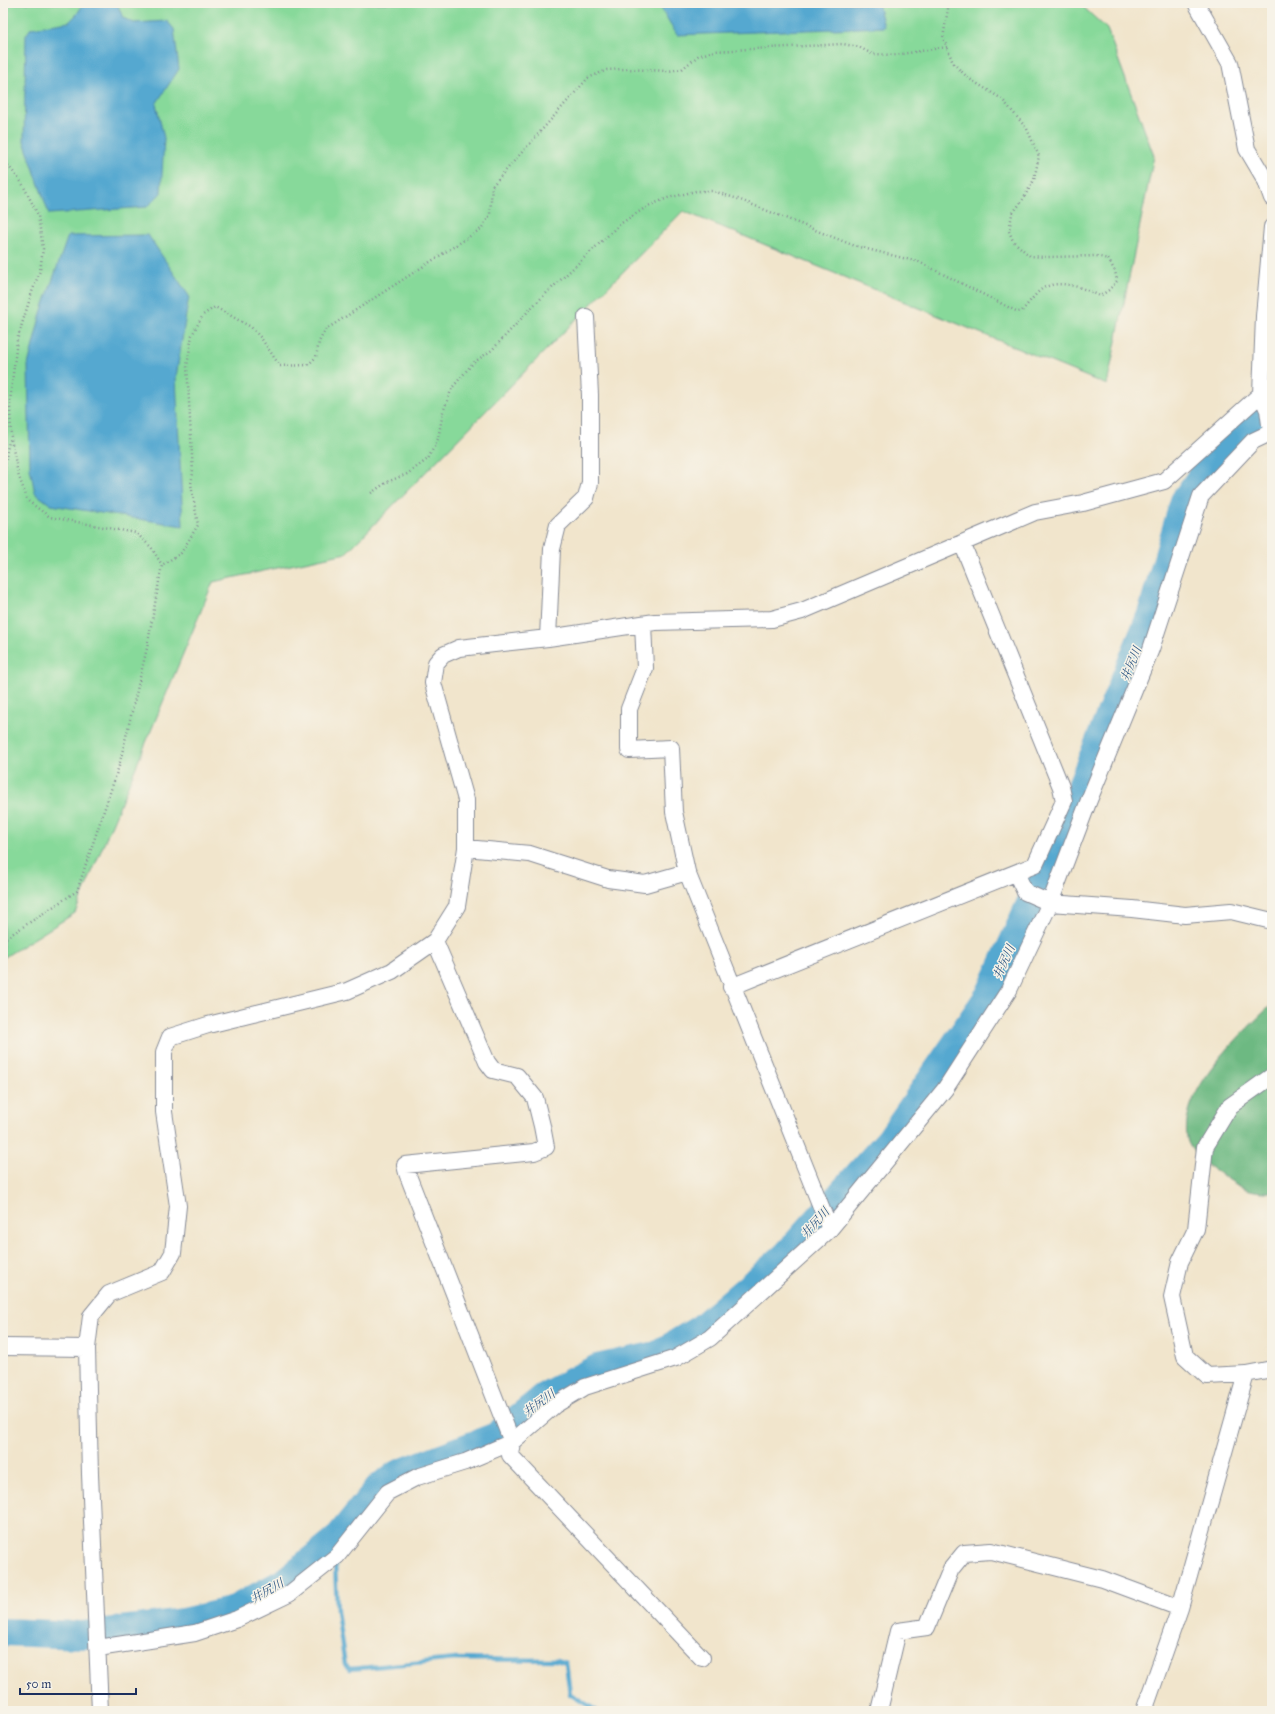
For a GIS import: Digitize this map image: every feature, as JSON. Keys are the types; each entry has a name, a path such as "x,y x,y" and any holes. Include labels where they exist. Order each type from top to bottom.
{"street":[{"path":"1196,3 1230,63 1247,149 1266,181 1272,198"},
{"path":"98,1644 195,1633 237,1619 289,1594 337,1556 388,1492 417,1477 465,1462 512,1442 554,1405 585,1387 676,1358 710,1338 830,1229 945,1090 1010,990 1050,903 1089,800 1151,649 1201,496 1253,441 1270,420 1261,394 1264,316 1272,227"},
{"path":"548,638 552,549 558,525 586,498 590,483 590,395 586,317"},
{"path":"100,1711 90,1474 87,1348 91,1316 110,1294 162,1272 173,1253 178,1206 164,1112 164,1052 170,1037 208,1025 347,991 392,971 435,941 456,906 466,848 466,800 433,683 436,663 443,655 459,648 548,638 655,622 772,619 802,612 1035,512 1083,503 1164,481 1261,394"},
{"path":"731,987 1035,865 1064,801 1061,787 962,543"},
{"path":"643,624 645,668 629,709 629,750 671,748 674,812 687,872 731,987 830,1229"},
{"path":"466,848 530,854 608,880 645,884 687,872"},
{"path":"1016,873 1025,892 1050,903 1132,909 1185,915 1231,911 1272,921"},
{"path":"435,941 487,1062 493,1070 517,1076 535,1098 546,1147 534,1152 406,1165 410,1180 512,1442 510,1455 702,1658"},
{"path":"1272,1076 1230,1106 1205,1147 1196,1229 1180,1262 1172,1297 1185,1356 1207,1376 1246,1374 1272,1369"},
{"path":"3,1347 87,1348"},
{"path":"1144,1711 1180,1608 1246,1374"},
{"path":"879,1711 898,1631 927,1627 951,1569 964,1553 991,1552 1102,1579 1180,1608"}],"path":[{"path":"371,493 387,482 407,474 428,460 438,439 443,412 452,388 473,363 492,350 535,304 620,224 648,206 668,198 696,191 713,192 738,199 855,246 919,262 1018,312 1022,310 1042,290 1052,285 1070,285 1100,296 1109,290 1117,281 1116,271 1108,259 1096,256 1030,256 1013,241 1009,231 1012,214 1022,201 1034,180 1039,156 1027,129 1002,99 968,78 953,63 943,38 949,3"},
{"path":"162,565 181,553 198,525 196,505 191,484 193,473 187,366 192,335 203,315 215,307 251,327 261,338 280,366 308,365 316,357 319,342 325,330 481,229 490,215 492,186 588,78 607,70 624,69 668,71 682,69 698,56 714,51 843,44 859,48 872,54 895,55 947,48"},
{"path":"3,159 22,183 38,215 43,249 40,271 17,340 10,401 11,439 18,474 28,501 50,517 136,533 151,547 162,565 146,648 119,766 77,891 3,940"},
{"path":"3,512 6,452 8,442 11,439"}],"green space":[{"path":"3,3 1079,3 1107,29 1154,156 1107,385 683,211 346,553 213,582 75,913 3,958"},
{"path":"1272,1004 1272,1192 1262,1192 1241,1187 1214,1170 1202,1160 1190,1147 1188,1142 1187,1119 1193,1100 1202,1082 1215,1064 1244,1031"}],"water":[{"path":"84,3 117,3 123,18 134,23 167,21 174,29 179,69 156,104 164,138 161,193 147,207 49,214 24,141 26,35 31,28 69,22 77,14"},
{"path":"658,3 878,3 884,27 677,35"},
{"path":"148,235 189,296 176,377 183,526 51,505 35,493 30,468 28,365 41,313 68,236"}],"waterway":[{"name":"井尻川","path":"3,1632 83,1635 183,1622 231,1611 284,1582 336,1540 379,1487 397,1474 496,1436 548,1394 597,1368 657,1355 701,1328 785,1256 890,1139 989,995 1060,837 1151,614 1184,501 1213,459 1251,424 1272,420"},
{"name":"井尻川","path":"336,1540 336,1550"},
{"path":"335,1563 337,1611 345,1665 350,1669 456,1659 557,1660 566,1663 570,1694 597,1711"}]}
